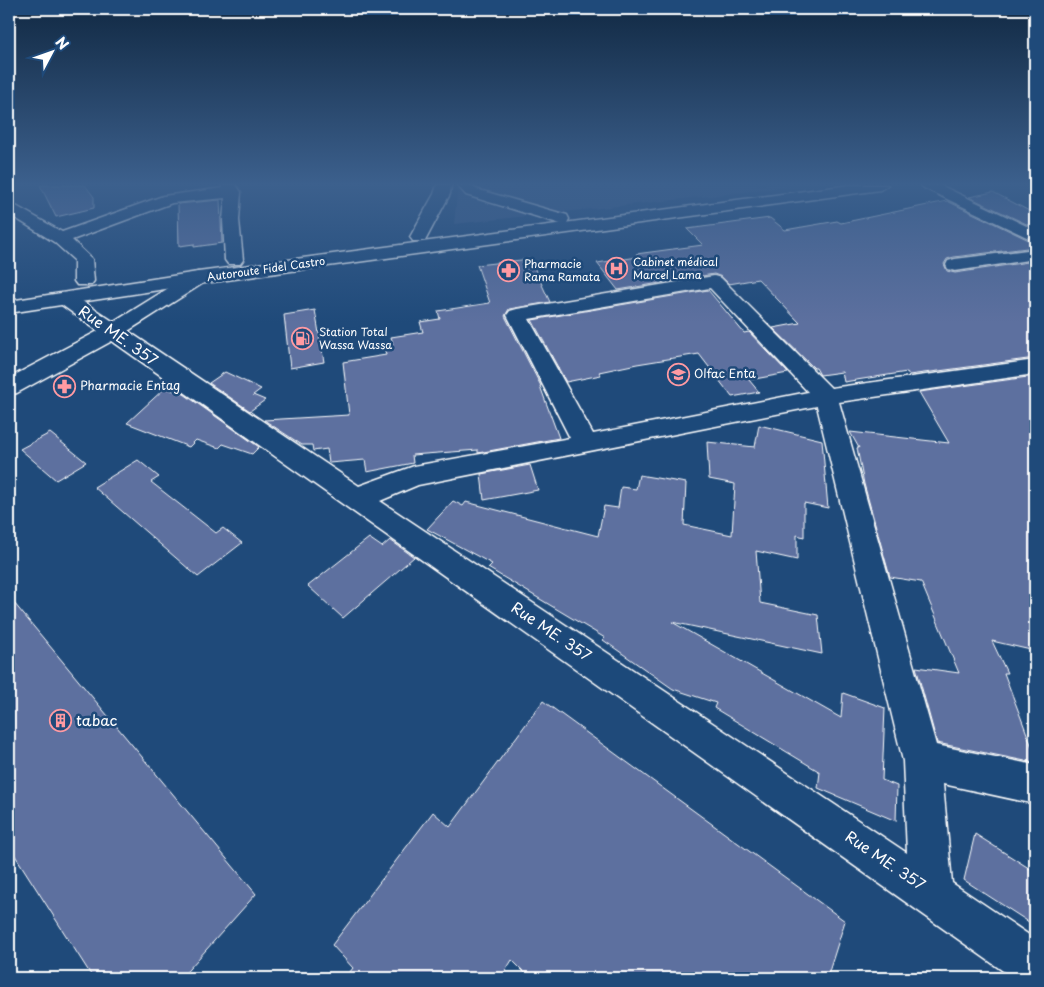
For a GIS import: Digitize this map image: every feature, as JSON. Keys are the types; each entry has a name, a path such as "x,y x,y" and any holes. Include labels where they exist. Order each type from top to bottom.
{"main road":[{"path":"49,231 60,238 82,259 75,290"},
{"path":"60,238 79,231"},
{"path":"232,231 234,260"},
{"path":"421,242 426,231"},
{"name":"Autoroute Fidel Castro","path":"17,289 75,290 198,278 488,231"},
{"name":"Autoroute Fidel Castro","path":"9,307 75,290 234,260 421,242 509,231"},
{"path":"955,265 1035,254"},
{"path":"9,388 112,332 198,278"},
{"path":"586,444 517,315 714,282 826,396 922,761 931,892"},
{"name":"Rue ME. 357","path":"75,290 112,332 931,892 1035,966"},
{"path":"356,498 414,476 826,396 1035,367"},
{"path":"922,761 1035,784"}],"building":[{"path":"179,231 221,231 222,243 194,247 194,244 179,246"},
{"path":"689,231 1010,231 1035,243 1035,247 954,257 947,259 944,264 947,271 955,273 1035,261 1035,358 909,375 907,372 844,382 842,372 820,375 816,368 773,328 800,323 758,279 729,284 722,277 714,274 618,290 597,263 638,257 636,254 703,245"},
{"path":"530,259 550,302 509,309 505,316 541,386 559,438 478,453 478,450 412,455 413,463 367,472 365,460 329,463 327,449 313,451 312,445 302,445 264,420 349,415 343,362 386,355 384,346 393,344 391,337 423,332 420,322 440,319 438,311 490,303 477,265"},
{"path":"708,290 744,333 749,332 788,373 749,380 759,392 732,397 699,354 599,372 601,375 566,382 532,320"},
{"name":"Station Total Wassa Wassa","path":"315,310 324,362 290,368 284,315"},
{"path":"225,372 261,389 253,395 265,400 250,411 209,383"},
{"path":"1035,376 1035,651 992,641 1007,673 1004,673 1035,755 1035,763 937,743 916,667 959,673 921,582 890,577 864,484 857,448 859,448 850,432 949,443 919,392"},
{"path":"165,388 184,394 259,447 252,454 223,444 219,448 196,440 189,447 127,423"},
{"path":"759,425 822,440 828,508 804,503 804,537 797,535 797,560 756,551 760,603 818,615 822,654 672,622 841,718 843,693 885,708 882,780 897,786 896,821 818,788 820,772 714,708 716,703 673,689 603,640 605,638 488,568 492,564 427,529 453,501 463,506 466,502 598,536 604,506 618,508 621,487 636,489 639,475 686,483 684,525 732,535 735,484 709,479 707,442 755,447"},
{"path":"50,433 86,462 56,480 20,449"},
{"path":"138,460 159,477 151,482 216,533 223,528 242,543 198,577 94,487"},
{"path":"530,465 538,490 484,500 481,474"},
{"path":"369,538 382,547 390,540 414,557 343,618 308,586"},
{"name":"tabac","path":"9,597 256,894 181,978 93,978 9,846"},
{"path":"543,701 845,921 827,978 530,978 512,960 501,978 345,978 353,968 332,945 433,812 450,827"},
{"path":"975,834 1035,872 1035,926 964,880"}],"place":[{"name":"Cabinet médical Marcel Lama","path":"617,268"},
{"name":"Pharmacie Rama Ramata","path":"508,270"},
{"name":"Station Total Wassa Wassa","path":"303,338"},
{"name":"Olfac Enta","path":"678,374"},
{"name":"Pharmacie Entag","path":"64,386"},
{"name":"tabac","path":"60,721"}]}
